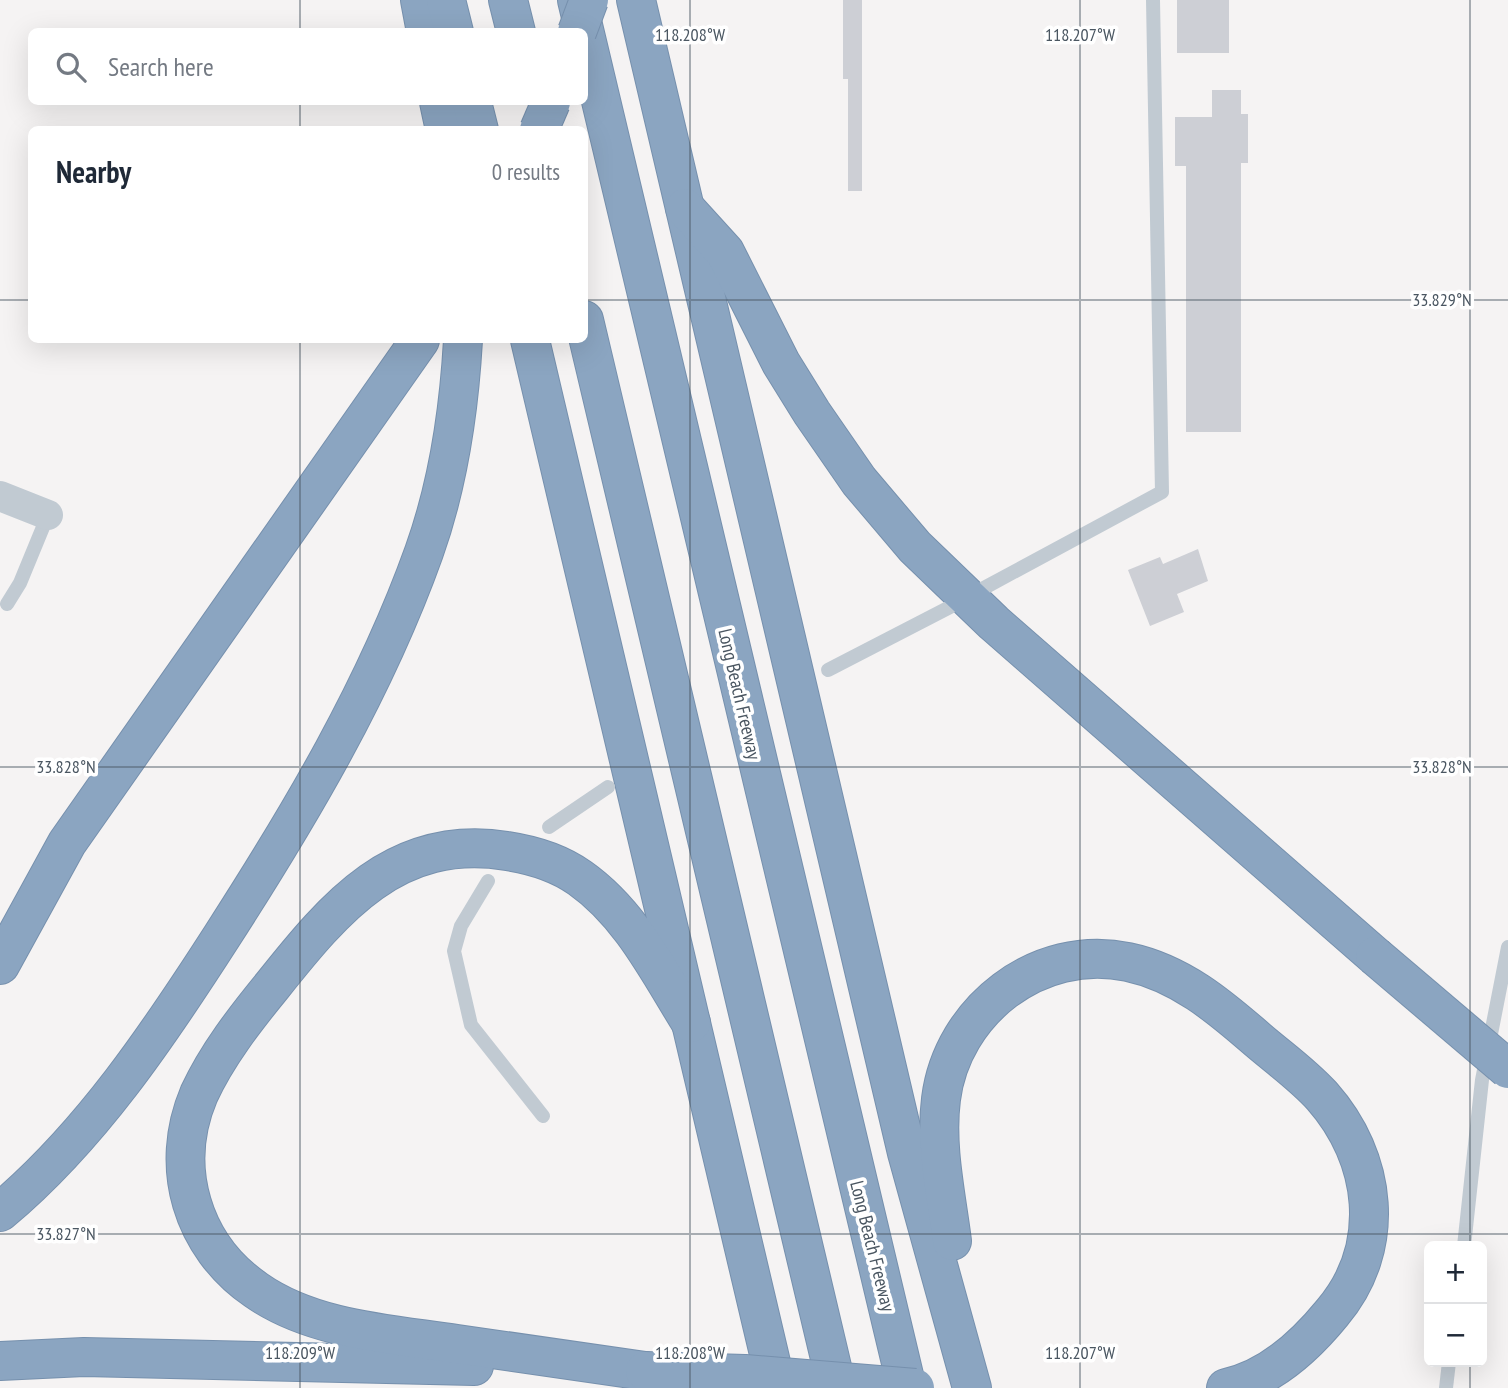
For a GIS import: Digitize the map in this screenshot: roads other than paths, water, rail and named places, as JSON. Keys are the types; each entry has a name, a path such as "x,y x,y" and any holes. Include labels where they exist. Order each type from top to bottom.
{"highway":[{"path":"420,0 425,28"},
{"path":"446,0 453,28"},
{"path":"508,0 515,28"},
{"name":"Long Beach Freeway","path":"577,0 584,28"},
{"path":"578,28 589,0"},
{"path":"636,0 907,1153 970,1381"},
{"name":"Long Beach Freeway","path":"588,46 907,1388"},
{"path":"440,105 444,126"},
{"path":"473,105 478,126"},
{"path":"534,105 538,126"},
{"path":"541,126 550,105"},
{"path":"683,206 725,253 774,351 812,413 859,481 915,547 994,623 1508,1069"},
{"path":"588,337 837,1388"},
{"path":"0,965 67,844 361,420 418,343"},
{"path":"0,1212 58,1157 180,1000 265,869 340,738 393,630 425,550 450,453 463,343"},
{"path":"531,343 777,1388"},
{"path":"645,1371 374,1331 322,1320 282,1305 239,1277 221,1260 202,1231 187,1188 185,1159 188,1127 213,1067 249,1014 299,952 342,904 369,881 429,854 489,848 547,860 579,877 609,902 641,942 691,1023"},
{"path":"970,1381 939,1138 941,1098 952,1055 967,1026 995,996 1028,976 1060,964 1099,960 1126,962 1164,973 1212,1000 1321,1095 1343,1123 1358,1154 1369,1190 1366,1250 1354,1282 1335,1309 1289,1357 1263,1374 1226,1388"},
{"path":"0,1361 109,1357 645,1371 745,1374 915,1388"}],"street":[{"path":"0,496 48,516"}],"lane":[{"path":"984,588 1162,492 1153,0"},
{"path":"2,606 20,583 48,516"},
{"path":"828,670 950,607"},
{"path":"549,827 607,787"},
{"path":"488,881 461,926 454,951 471,1025 543,1116"},
{"path":"1465,1241 1482,1080 1508,947"},
{"path":"1446,1388 1449,1367"}]}
